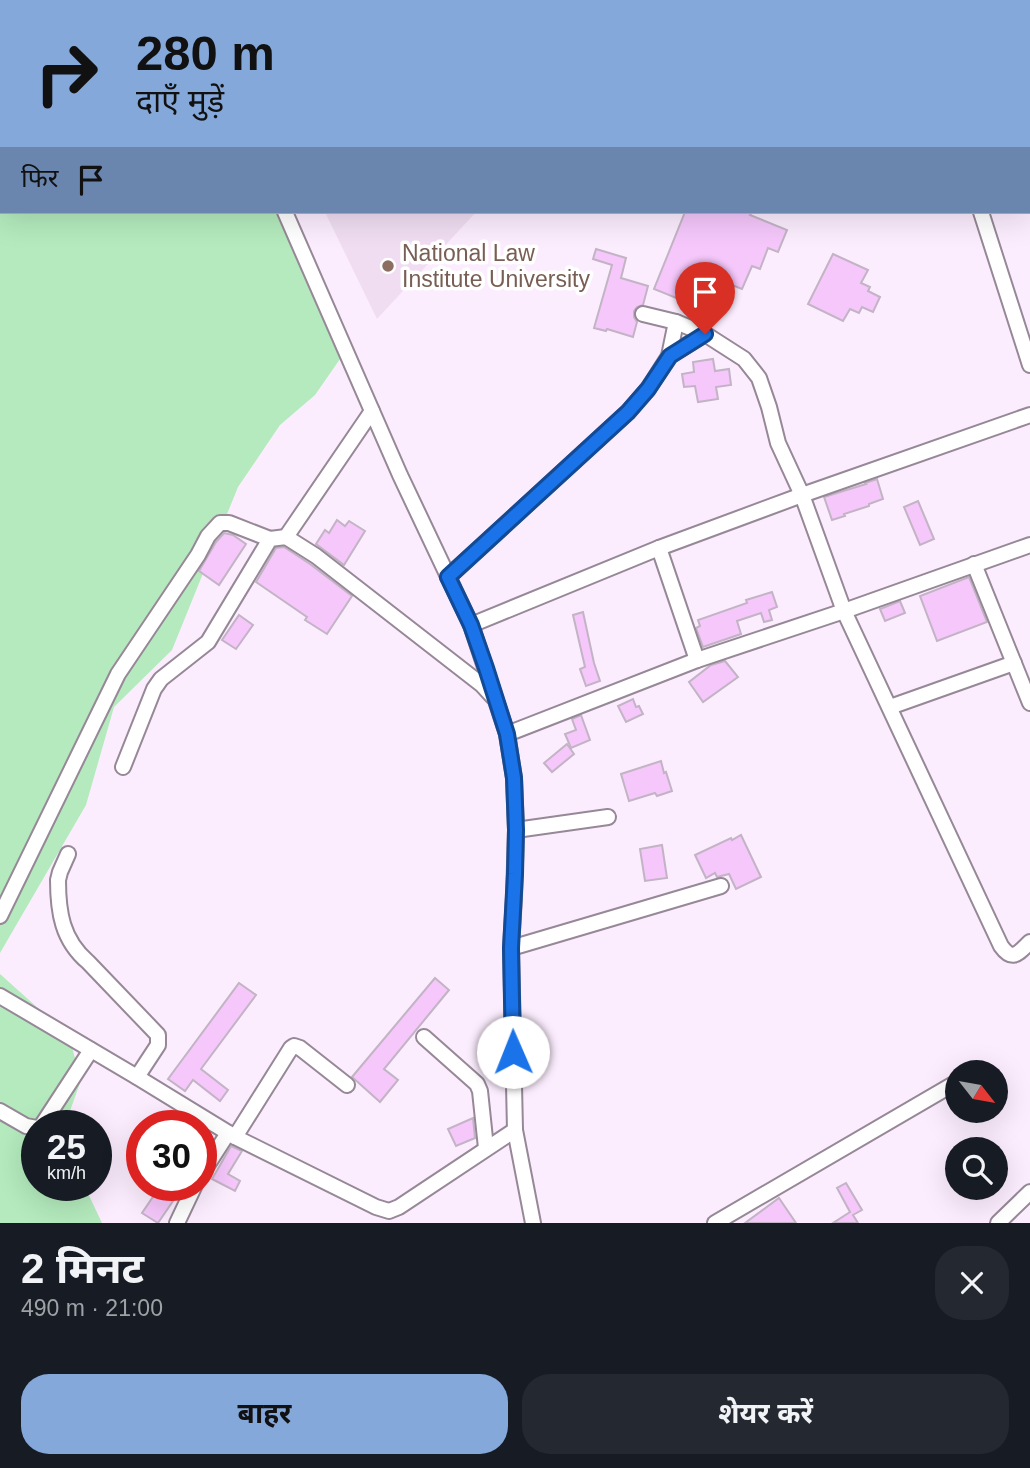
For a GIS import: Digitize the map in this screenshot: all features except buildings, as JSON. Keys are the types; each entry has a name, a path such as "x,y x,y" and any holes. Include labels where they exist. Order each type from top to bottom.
{"street":[{"path":"286,214 400,475 471,625 507,734 514,778 516,830 511,948 515,1130 533,1223"},
{"path":"982,214 1030,365"},
{"path":"643,314 676,322 705,334 744,359 759,378 778,443 802,495 844,611 1001,946 1006,954 1012,956 1030,942"},
{"path":"448,577 628,412 648,389 670,356 676,322"},
{"path":"670,356 705,334"},
{"path":"286,537 372,411"},
{"path":"471,625 659,548 1030,415"},
{"path":"0,916 118,674 208,536 220,523 229,523 270,539 286,537 316,556 482,685 496,700"},
{"path":"122,767 154,689 162,679 208,642 270,539"},
{"path":"507,734 697,660 1030,545"},
{"path":"659,548 697,660"},
{"path":"974,564 1030,702"},
{"path":"890,706 1014,663"},
{"path":"516,830 608,817"},
{"path":"68,853 58,880 63,929 78,954 158,1034 158,1045 137,1077"},
{"path":"511,948 721,886"},
{"path":"0,996 232,1135 389,1211 515,1130"},
{"path":"424,1037 477,1084 486,1148"},
{"path":"217,1154 291,1048 300,1048 347,1086"},
{"path":"52,1110 91,1050"},
{"path":"715,1223 945,1089"},
{"path":"0,1111 21,1123"},
{"path":"998,1223 1030,1192"},
{"path":"177,1223 187,1201"}],"shaded area":[{"name":"National Law Institute University","path":"326,214 474,214 377,319"}],"green space":[{"path":"0,214 278,214 340,359 315,395 280,425 238,487 172,650 114,707 86,805 0,953"},
{"path":"0,974 69,1036 81,1080 70,1110 21,1110 21,1201 92,1201 102,1223 0,1223"}],"place":[{"name":"National Law Institute University","path":"388,266"}],"route":[{"path":"513,1052 511,948 516,830 514,778 507,734 486,668 471,625 448,577 628,412 648,389 670,356 705,334"}]}
